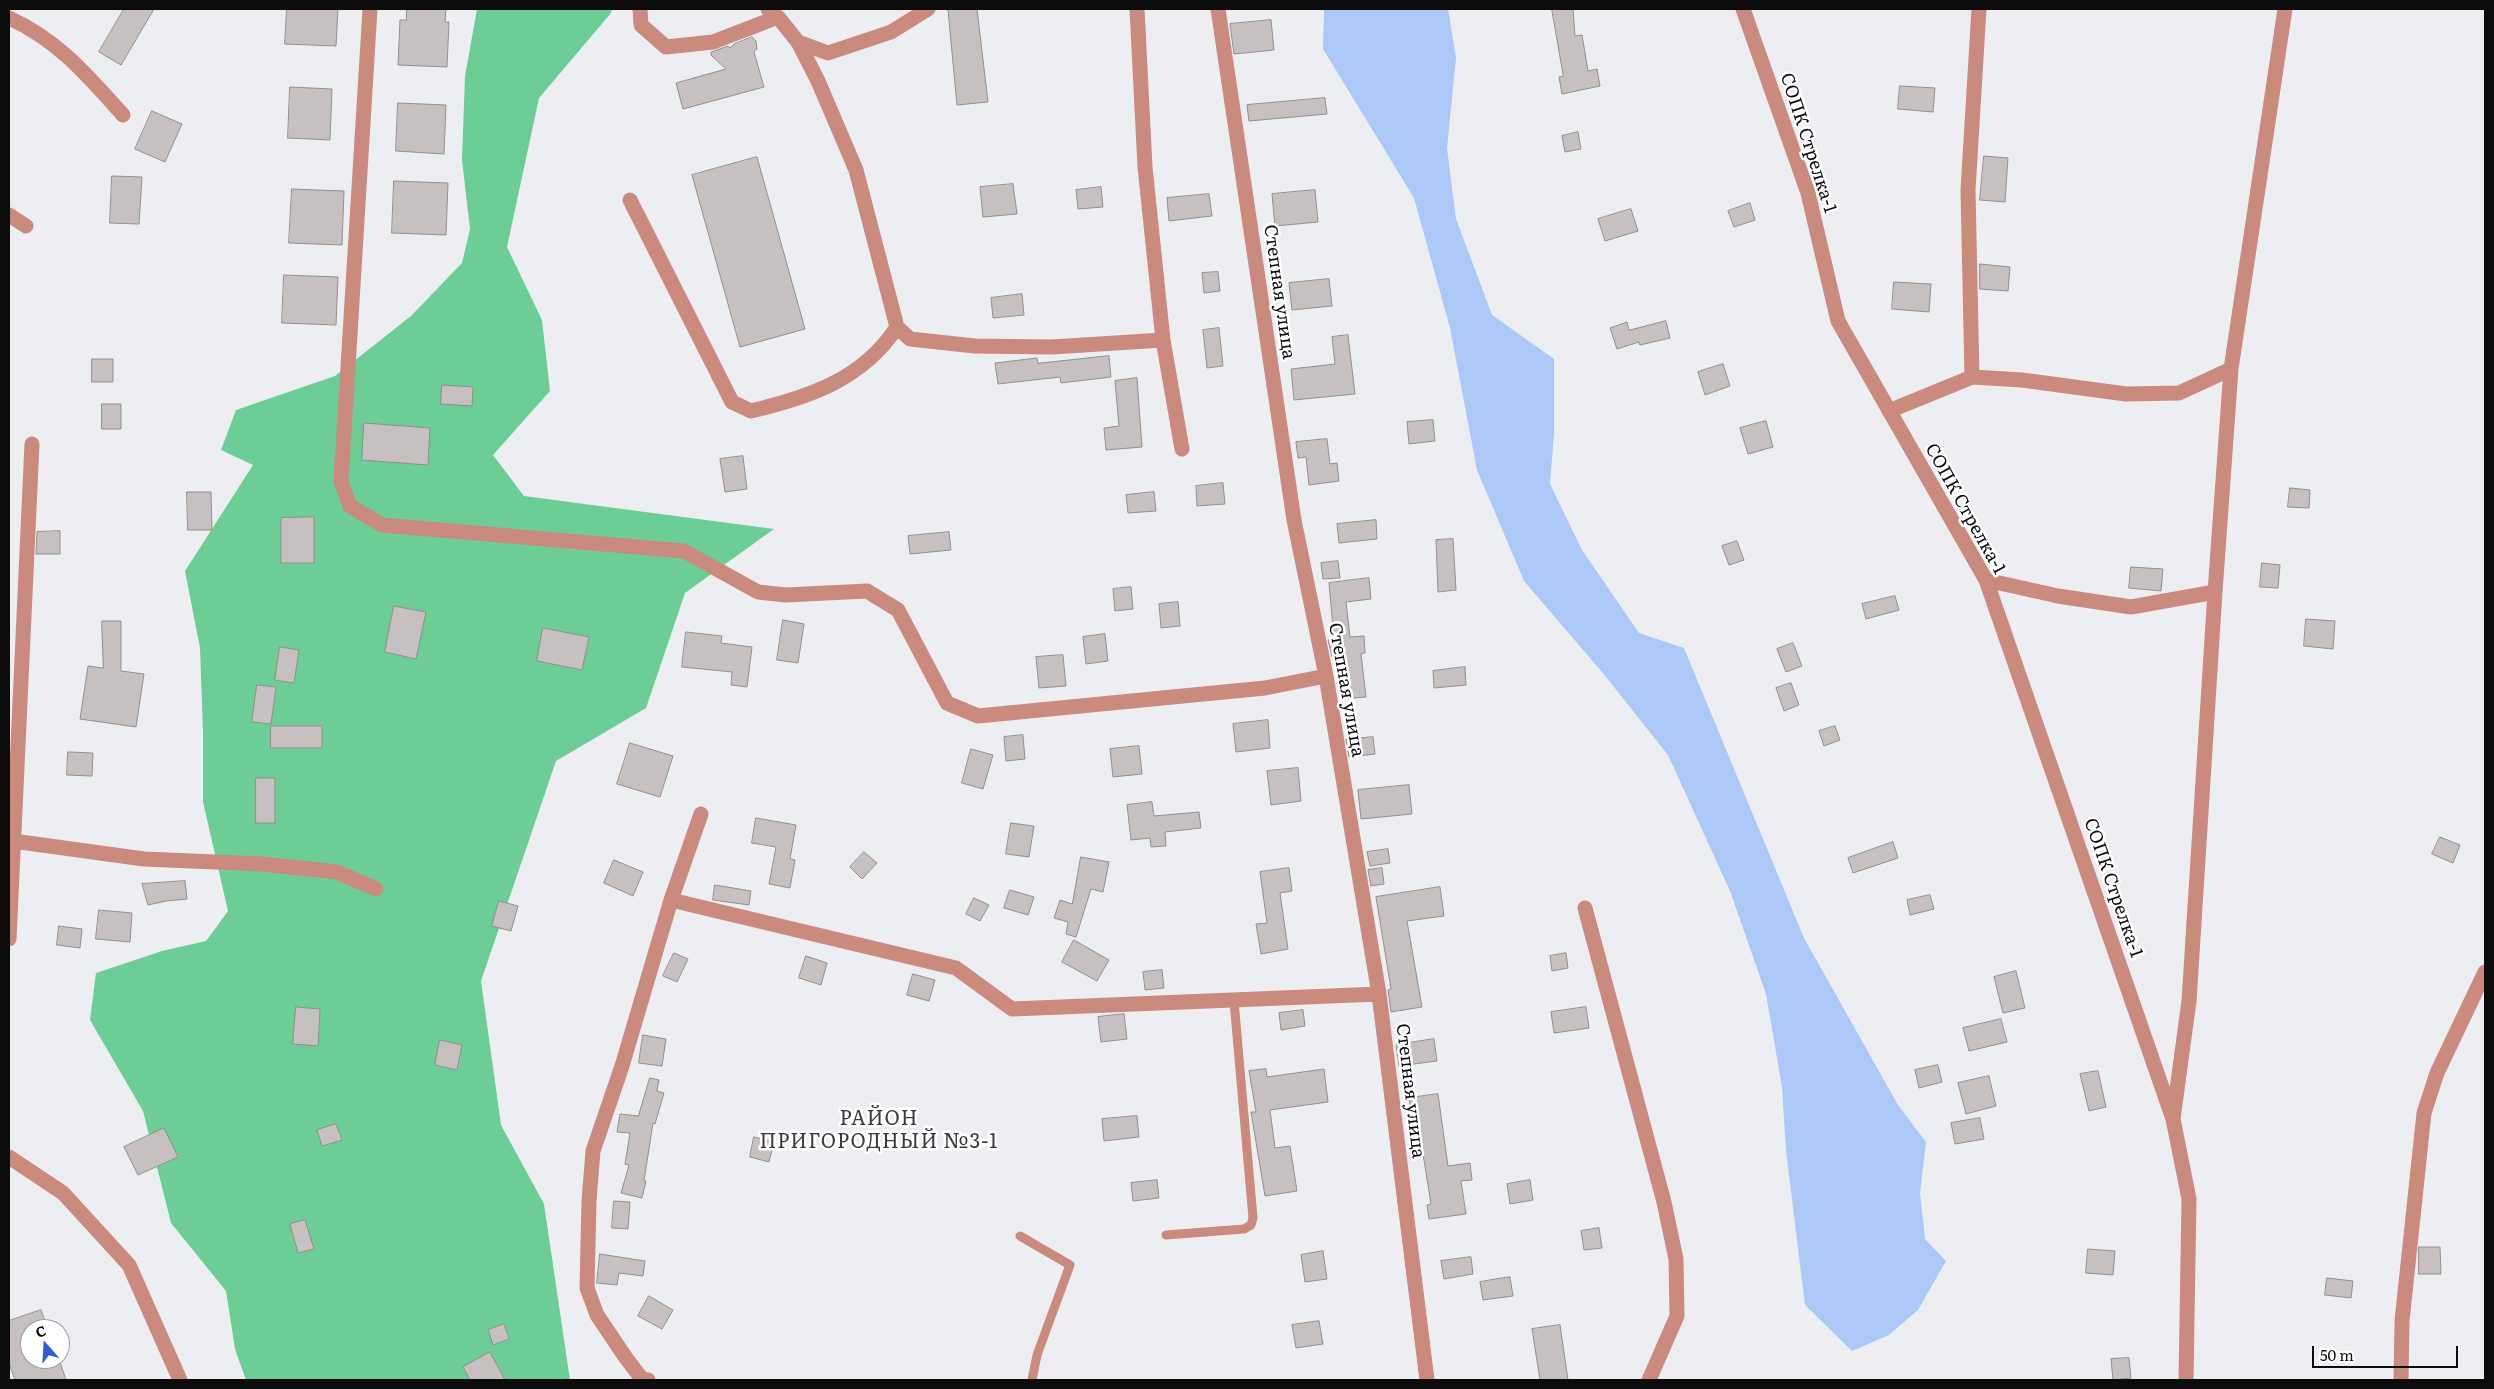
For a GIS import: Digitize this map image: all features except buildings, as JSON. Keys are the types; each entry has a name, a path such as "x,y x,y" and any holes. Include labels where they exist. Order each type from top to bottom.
{"street":[{"path":"370,9 341,481 350,506 382,525 684,551 758,592 786,595 867,591 898,610 947,703 978,716 1265,688 1326,676"},
{"path":"640,9 641,25 666,47 713,42 773,13 798,42 818,81 856,170 897,327 910,339 975,346 1052,347 1163,340"},
{"path":"798,42 828,53 891,32 928,9"},
{"path":"1137,9 1145,167 1163,340 1182,449"},
{"name":"Степная улица","path":"1218,9 1294,520 1326,676 1379,994 1427,1380"},
{"name":"СОПК Стрелка-1","path":"1743,9 1808,193 1838,321 1986,580 2173,1119"},
{"path":"1972,377 1968,190 1979,9"},
{"path":"2186,1380 2189,1198 2173,1119 2189,1001 2231,369 2286,9"},
{"path":"9,18 49,40 76,64 123,115"},
{"path":"630,200 732,402 751,411 820,390 859,369 885,346 897,327"},
{"path":"9,215 26,226"},
{"path":"1889,411 1972,377 2022,380 2126,394 2179,393 2231,369"},
{"path":"9,939 32,444"},
{"path":"1986,580 2058,596 2131,607 2215,592"},
{"path":"644,1380 598,1315 588,1288 589,1201 593,1151 622,1066 671,900 701,814"},
{"path":"13,841 144,859 263,864 337,872 376,889"},
{"path":"671,900 956,968 1012,1010 1379,994"},
{"path":"1585,908 1664,1202 1676,1259 1677,1316 1649,1380"},
{"path":"2401,1380 2402,1321 2424,1113 2437,1073 2485,972"},
{"path":"9,1157 63,1193 130,1264 180,1380"}],"lane":[{"path":"1166,1235 1244,1229 1251,1225 1253,1218 1234,1001"},
{"path":"1020,1236 1070,1265 1037,1355 1032,1380"}],"green space":[{"path":"477,9 612,9 611,13 539,98 507,247 542,320 550,391 493,455 524,496 774,529 685,593 646,708 556,761 481,981 501,1125 544,1204 570,1380 246,1380 235,1349 226,1291 171,1223 143,1111 90,1020 96,973 162,951 206,941 228,911 203,802 200,648 185,571 253,465 221,450 236,410 335,376 411,316 462,263 470,229 462,160 465,76"}],"water":[{"path":"1324,9 1448,9 1456,58 1447,148 1456,219 1492,315 1554,359 1554,433 1550,484 1582,550 1639,633 1684,648 1804,938 1898,1105 1926,1142 1920,1193 1925,1239 1946,1261 1918,1310 1889,1335 1852,1351 1805,1305 1786,1151 1782,1087 1766,994 1730,891 1668,755 1602,672 1524,581 1477,470 1450,328 1414,198 1323,49"}],"district":[{"name":"РАЙОН ПРИГОРОДНЫЙ №3-1","path":"879,1130"}]}
